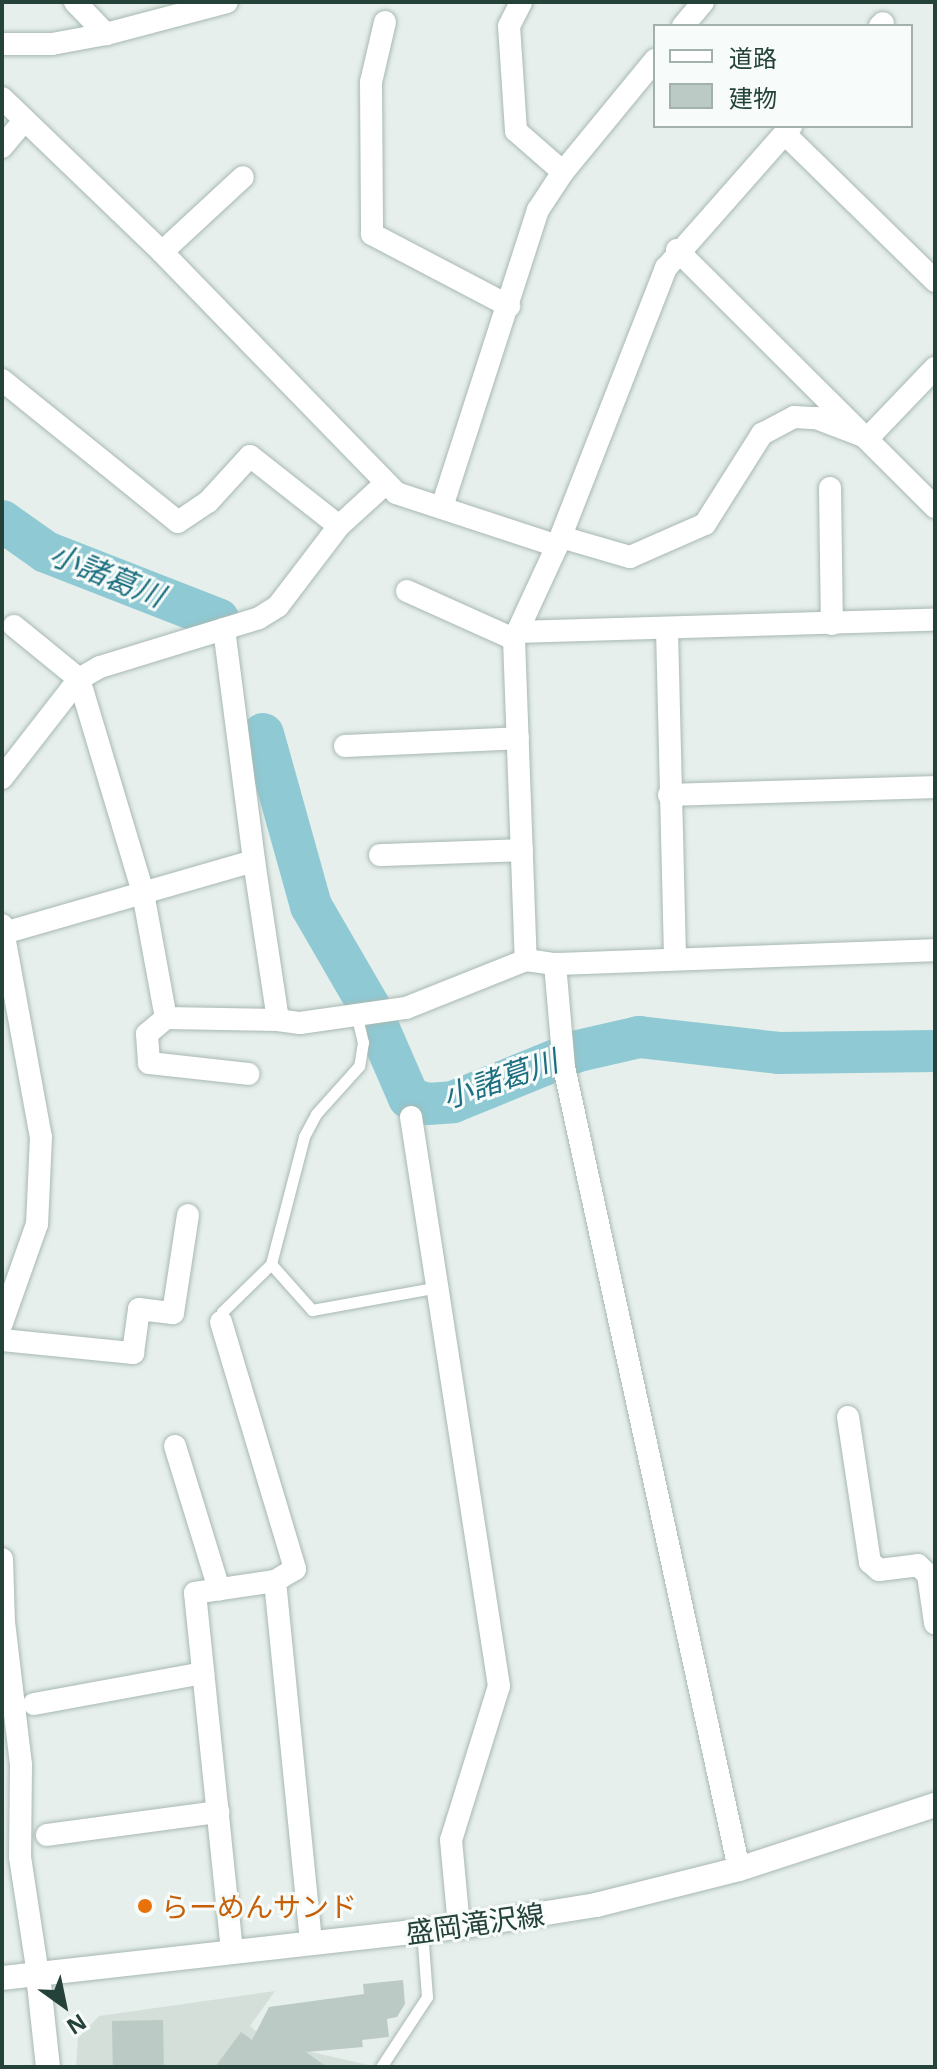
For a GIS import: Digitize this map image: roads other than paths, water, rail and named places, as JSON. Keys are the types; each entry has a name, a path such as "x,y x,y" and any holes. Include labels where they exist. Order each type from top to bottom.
{"main road":[{"name":"盛岡滝沢線","path":"2,1978 459,1927 596,1905 739,1869 935,1805"},
{"path":"38,1975 48,2067"}],"street":[{"path":"75,2 106,34"},
{"path":"2,44 52,44 106,34 227,2"},
{"path":"521,2 509,26 516,131 563,172"},
{"path":"685,24 703,2"},
{"path":"385,22 371,82 372,234 509,306"},
{"path":"442,507 538,210 563,172 653,62"},
{"path":"2,98 162,252 396,493 559,541 630,557 705,524 762,434 794,417 816,418 868,438"},
{"path":"2,147 25,120"},
{"path":"526,960 516,635 559,541 677,250 788,131 935,281"},
{"path":"162,252 243,177"},
{"path":"677,250 935,507"},
{"path":"868,438 935,368"},
{"path":"2,380 178,522 208,502 250,456 339,526"},
{"path":"2,778 79,679 100,667 224,629 278,606 339,526 385,484"},
{"path":"830,488 832,624"},
{"path":"407,591 516,635 935,620"},
{"path":"14,626 79,679 143,893 166,1018"},
{"path":"224,629 278,1020"},
{"path":"667,629 675,958"},
{"path":"345,746 518,738"},
{"path":"669,795 935,787"},
{"path":"380,855 522,850"},
{"path":"2,1313 37,1224 41,1137 3,929 254,861"},
{"path":"248,1074 149,1063 147,1034 166,1018 278,1020 364,1015 406,1008 526,960 555,964 935,950"},
{"path":"555,964 564,1067 739,1869"},
{"path":"411,1117 499,1686 451,1840 459,1927"},
{"path":"2,1340 133,1353 139,1309 173,1313 188,1215"},
{"path":"221,1322 295,1569 275,1581 195,1593 232,1950"},
{"path":"848,1417 870,1562 879,1570 918,1565 928,1575 935,1623"},
{"path":"175,1446 219,1589"},
{"path":"2,1559 3,1623 21,1765 11,1858 38,1975"},
{"path":"275,1581 311,1942"},
{"path":"34,1704 203,1673"},
{"path":"47,1835 218,1812"}],"lane":[{"path":"221,1322 222,1312 271,1264 304,1137 316,1114 359,1066 364,1015"},
{"path":"271,1264 312,1310 438,1287"},
{"path":"381,2067 427,1997 422,1931"}],"waterway":[{"name":"小諸葛川","path":"2,521 46,552 218,619"},
{"name":"小諸葛川","path":"263,734 311,906 369,1006 409,1098 427,1104 453,1102 578,1051 639,1037 779,1053 935,1051"}],"place":[{"name":"らーめんサンド","path":"145,1906"}]}
